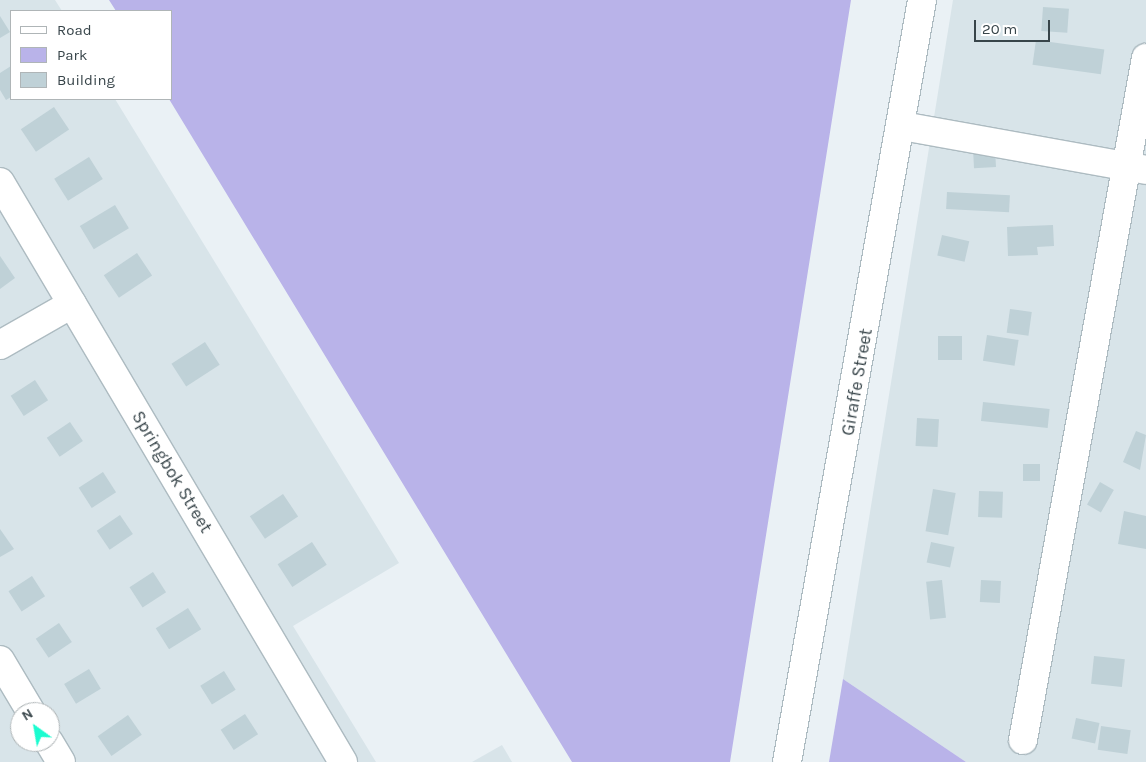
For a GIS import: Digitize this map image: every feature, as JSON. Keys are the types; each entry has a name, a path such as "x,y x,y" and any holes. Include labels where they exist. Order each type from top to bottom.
{"street":[{"name":"Giraffe Street","path":"787,762 902,126 922,0"},
{"path":"1023,740 1138,169 1146,58"},
{"path":"902,126 1138,169"},
{"name":"Springbok Street","path":"0,182 344,762"},
{"path":"0,346 72,304"},
{"path":"0,660 25,702"}],"shaded area":[{"path":"0,0 55,0 61,10 10,10 10,100 116,100 399,563 293,626 376,762 0,762"},
{"path":"953,0 1146,0 1146,762 966,762 843,679"},
{"path":"502,745 512,762 472,762"}],"green space":[{"path":"109,0 851,0 730,762 572,762 170,100 172,100 172,10 115,10"},
{"path":"843,679 966,762 829,762"}],"building":[{"path":"1043,7 1069,9 1067,33 1041,31"},
{"path":"0,16 10,32 0,38"},
{"path":"1036,40 1104,50 1101,74 1033,65"},
{"path":"10,67 10,98 6,100 0,90 0,73"},
{"path":"54,107 69,129 36,152 21,129"},
{"path":"995,148 996,167 974,168 973,149"},
{"path":"89,157 103,179 68,201 54,179"},
{"path":"947,192 1010,195 1009,212 946,209"},
{"path":"115,205 129,228 94,249 80,226"},
{"path":"1053,225 1054,246 1037,247 1038,255 1008,256 1007,227"},
{"path":"942,235 969,241 965,262 937,255"},
{"path":"137,253 152,275 119,298 104,275"},
{"path":"0,256 15,278 0,289"},
{"path":"1010,309 1032,312 1028,336 1007,333"},
{"path":"987,335 1019,340 1015,366 983,361"},
{"path":"938,336 962,336 962,360 938,360"},
{"path":"205,342 220,365 186,386 171,364"},
{"path":"35,380 48,400 24,416 11,396"},
{"path":"983,402 1050,409 1048,428 981,421"},
{"path":"917,418 939,419 938,447 916,446"},
{"path":"70,422 83,441 60,457 47,438"},
{"path":"1136,431 1146,435 1140,470 1123,462"},
{"path":"1023,464 1040,464 1040,481 1023,481"},
{"path":"103,472 116,492 92,508 79,488"},
{"path":"1100,482 1114,490 1101,513 1087,505"},
{"path":"933,489 956,493 948,535 926,531"},
{"path":"979,491 1003,492 1002,518 978,517"},
{"path":"283,494 298,516 265,539 250,516"},
{"path":"1124,511 1146,516 1146,549 1118,544"},
{"path":"120,515 133,534 110,550 97,531"},
{"path":"0,529 14,549 0,557"},
{"path":"312,542 327,565 292,587 278,564"},
{"path":"931,542 954,547 950,568 927,563"},
{"path":"153,572 166,592 143,607 130,587"},
{"path":"32,576 45,596 22,611 9,591"},
{"path":"942,580 946,618 930,619 926,582"},
{"path":"981,580 1001,581 1000,603 980,602"},
{"path":"188,608 201,629 169,649 156,628"},
{"path":"59,623 72,642 49,658 36,639"},
{"path":"1094,656 1125,659 1122,687 1091,684"},
{"path":"89,669 101,689 76,704 64,684"},
{"path":"224,671 236,690 212,704 200,686"},
{"path":"245,714 258,734 234,750 221,730"},
{"path":"128,715 142,735 111,756 98,736"},
{"path":"1076,718 1099,723 1095,744 1072,739"},
{"path":"1101,726 1131,730 1127,754 1098,750"}]}
